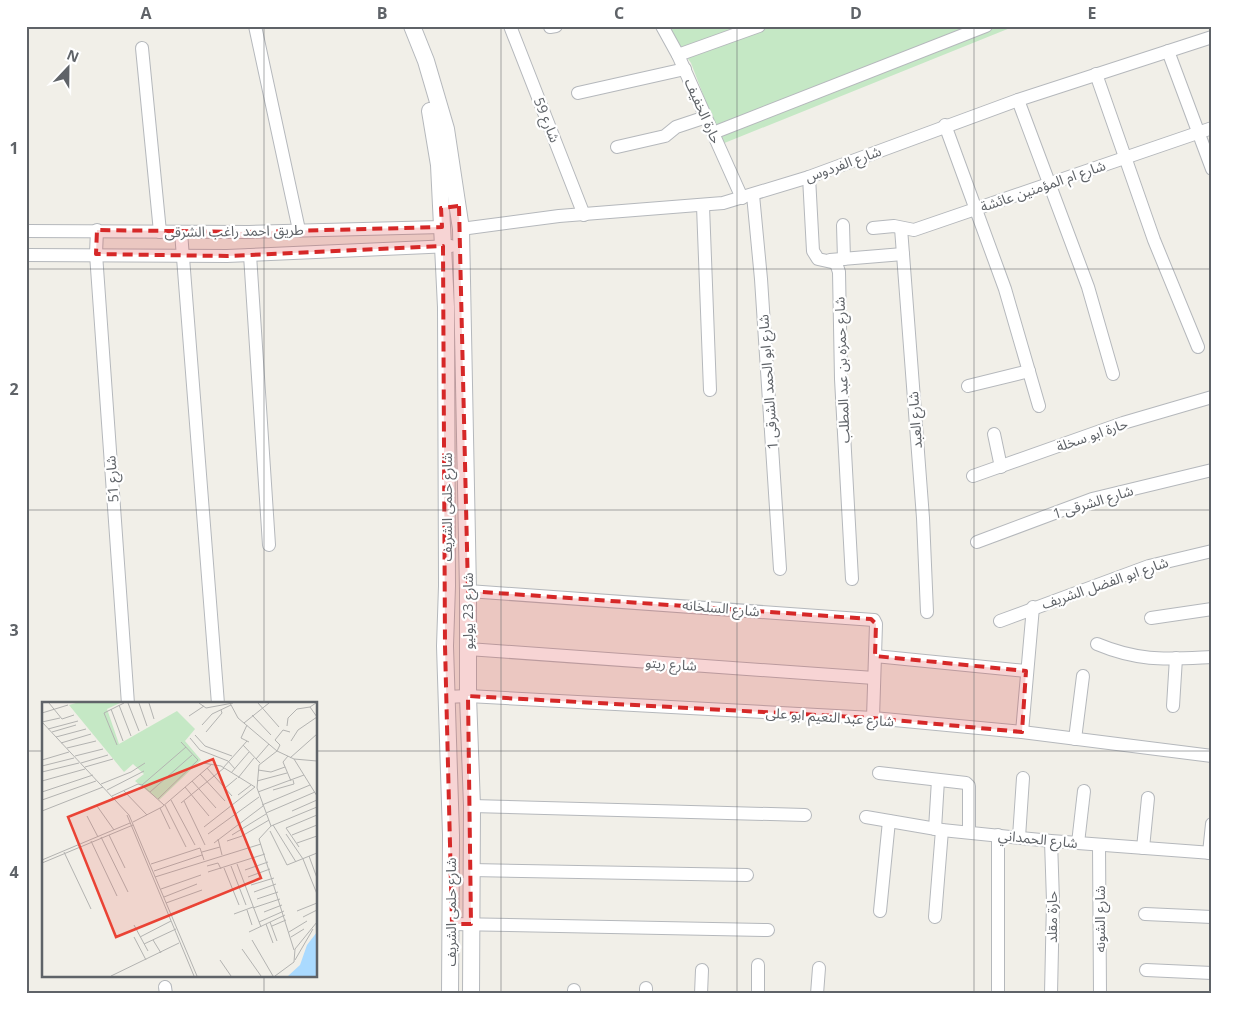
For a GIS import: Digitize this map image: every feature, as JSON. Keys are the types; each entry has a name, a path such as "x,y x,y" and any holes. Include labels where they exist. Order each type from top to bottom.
{"street":[{"path":"255,26 299,230"},
{"name":"شارع حلمى الشريف","path":"401,26 416,62 434,131 443,246 446,307 446,697 452,924 450,994"},
{"path":"412,26 437,94 446,129 459,206 462,237"},
{"name":"شارع 59","path":"510,26 584,215"},
{"name":"حارة الخفيف","path":"662,26 685,69 713,133 748,196"},
{"path":"678,55 759,26"},
{"path":"713,133 986,26"},
{"path":"1208,26 1212,29"},
{"name":"شارع الفردوس","path":"26,255 250,255 443,246 462,237 584,215 703,206 748,196 809,177 945,125 1212,37"},
{"path":"142,48 160,232"},
{"path":"1168,51 1212,169"},
{"path":"578,93 685,69"},
{"path":"1096,74 1154,240 1198,347"},
{"path":"1018,100 1088,287 1113,374"},
{"path":"617,147 665,136 676,127 706,118"},
{"path":"945,125 1005,289 1039,406"},
{"name":"شارع ام المؤمنين عائشة","path":"873,228 914,230 1212,128"},
{"path":"809,177 813,251 818,259 830,260 903,254"},
{"name":"شارع ابو الحمد الشرقى 1","path":"748,196 761,279 780,569"},
{"path":"441,208 459,206"},
{"path":"703,206 710,390"},
{"path":"843,225 844,259"},
{"name":"طريق احمد راغب الشرقى","path":"26,231 181,232 442,227"},
{"name":"شارع العبد","path":"900,228 923,518 927,612"},
{"name":"شارع 51","path":"97,230 96,254 128,702"},
{"path":"181,232 218,702"},
{"name":"شارع 23 يوليو","path":"462,237 468,696 472,806 472,994"},
{"path":"250,255 268,545"},
{"name":"شارع حمزه بن عبد المطلب","path":"830,260 836,263 839,272 841,379 852,579"},
{"path":"968,386 1029,371"},
{"name":"حارة ابو سخلة","path":"973,476 1124,423 1212,398"},
{"path":"994,434 1001,467"},
{"name":"شارع الشرقى 1","path":"977,542 1092,499 1212,470"},
{"name":"شارع ابو الفضل الشريف","path":"1000,621 1033,607 1149,566 1212,551"},
{"name":"شارع السلخانه","path":"468,591 874,620 876,624 873,718"},
{"path":"1022,732 1033,607"},
{"path":"1151,618 1212,609"},
{"path":"1097,644 1118,653 1141,658 1212,657"},
{"name":"شارع ريتو","path":"468,649 874,678"},
{"path":"875,656 1026,671"},
{"path":"1173,706 1176,658"},
{"path":"1075,739 1083,676"},
{"name":"شارع عبد النعيم ابو على","path":"446,697 468,696 873,718 1022,732 1212,756"},
{"path":"879,773 966,783 969,786 969,832"},
{"path":"1019,837 1023,778"},
{"path":"935,917 938,780"},
{"path":"1078,843 1084,791"},
{"path":"1143,848 1148,798"},
{"path":"472,806 805,815"},
{"name":"شارع الحمداني","path":"866,817 938,829 1051,841 1211,853"},
{"path":"880,911 888,821"},
{"path":"1211,853 1212,824"},
{"path":"998,835 998,994"},
{"name":"حارة مقلد","path":"1051,841 1051,994"},
{"name":"شارع الشونه","path":"1099,845 1100,994"},
{"path":"471,870 747,875"},
{"path":"1145,914 1212,917"},
{"path":"452,924 768,930"},
{"path":"758,965 758,994"},
{"path":"817,994 819,968"},
{"path":"701,994 702,970"},
{"path":"1146,970 1212,973"}],"highlighted area":[{"path":"459,206 468,591 871,619 876,624 875,656 1026,671 1022,732 873,718 468,696 471,924 452,924 445,646 443,246 227,256 96,254 97,230 249,232 442,227 441,208"}],"green space":[{"path":"665,26 1015,26 722,144 691,63"}]}
